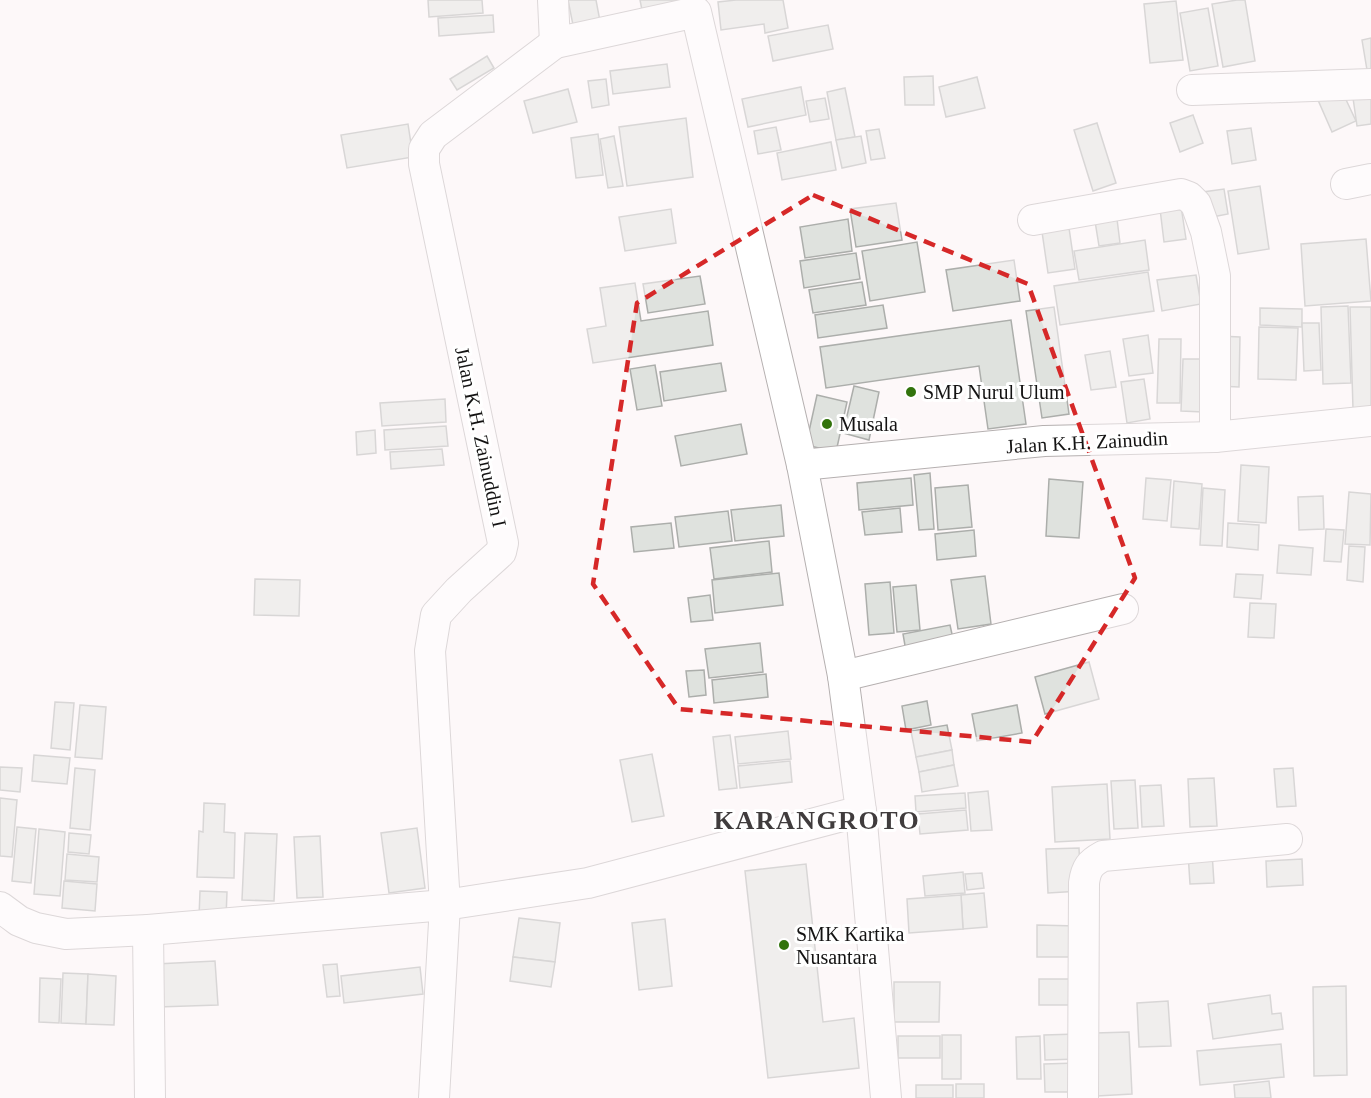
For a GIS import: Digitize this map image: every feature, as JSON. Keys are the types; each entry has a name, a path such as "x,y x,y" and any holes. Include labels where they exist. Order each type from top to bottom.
{"street":[{"path":"553,0 555,43 696,6 802,465 843,676 861,811 886,1098"},
{"name":"Jalan K.H. Zainuddin I","path":"434,1098 445,905 430,651 436,615 459,590 501,552 503,543 424,164 424,149 433,135 555,43"},
{"path":"1192,90 1371,84"},
{"path":"1033,220 1180,194 1189,197 1196,204 1206,232 1215,276 1215,437"},
{"name":"Jalan K.H. Zainudin","path":"802,465 1044,441 1215,437 1371,421"},
{"path":"843,676 1124,609"},
{"path":"0,908 19,921 47,932 66,934 148,930 445,905 588,883 861,811"},
{"path":"1083,1098 1084,883 1086,868 1103,856 1287,839"},
{"path":"148,930 150,1098"}],"highlighted area":[{"path":"813,195 1028,284 1135,578 1032,742 679,709 593,584 637,303"}],"building":[{"path":"428,0 482,0 483,13 429,17"},
{"path":"568,0 596,0 600,21 573,25"},
{"path":"640,0 687,0 642,10"},
{"path":"783,0 788,28 765,33 764,24 721,30 718,2"},
{"path":"1245,0 1255,61 1223,67 1212,4"},
{"path":"1176,1 1183,60 1150,63 1144,4"},
{"path":"1208,8 1218,66 1190,71 1180,13"},
{"path":"493,15 494,32 439,36 438,18"},
{"path":"828,25 833,49 773,61 768,36"},
{"path":"1371,38 1371,81 1369,82 1362,40"},
{"path":"487,56 494,68 457,90 450,79"},
{"path":"667,64 670,87 613,94 610,71"},
{"path":"933,76 934,105 905,105 904,77"},
{"path":"977,77 985,108 946,117 939,87"},
{"path":"606,79 609,105 592,108 588,81"},
{"path":"801,87 806,115 748,127 742,99"},
{"path":"845,88 855,137 836,140 827,92"},
{"path":"1371,88 1371,124 1357,126 1352,91"},
{"path":"568,89 577,122 533,133 524,101"},
{"path":"1341,89 1356,121 1332,132 1318,100"},
{"path":"825,98 829,119 810,122 806,101"},
{"path":"1193,115 1203,143 1180,152 1170,123"},
{"path":"686,118 693,177 627,186 619,127"},
{"path":"1097,123 1116,183 1093,191 1074,130"},
{"path":"408,124 413,157 347,168 341,135"},
{"path":"776,127 781,150 758,154 754,131"},
{"path":"1251,128 1256,160 1232,164 1227,131"},
{"path":"879,129 885,158 871,160 866,131"},
{"path":"598,134 603,175 576,178 571,138"},
{"path":"614,136 623,186 608,188 600,139"},
{"path":"861,136 866,163 842,168 836,140"},
{"path":"831,142 836,170 782,180 777,153"},
{"path":"1260,186 1269,249 1238,254 1228,191"},
{"path":"1224,189 1228,214 1207,218 1203,192"},
{"path":"896,203 902,240 856,247 850,209"},
{"path":"1181,206 1186,239 1164,242 1160,209"},
{"path":"671,209 676,243 625,251 619,217"},
{"path":"1116,211 1120,243 1099,246 1094,215"},
{"path":"848,219 852,251 805,258 800,227"},
{"path":"1068,221 1075,269 1048,273 1041,225"},
{"path":"1366,239 1371,301 1305,306 1301,244"},
{"path":"1145,240 1149,270 1079,280 1074,251"},
{"path":"917,242 925,292 870,301 862,251"},
{"path":"856,253 860,279 804,288 800,261"},
{"path":"1014,260 1020,301 953,311 946,270"},
{"path":"1148,272 1154,311 1060,325 1054,286"},
{"path":"1196,275 1201,304 1162,311 1157,280"},
{"path":"700,276 705,304 648,313 643,284"},
{"path":"862,282 866,305 813,313 809,290"},
{"path":"635,283 641,321 708,311 713,345 593,363 587,329 606,326 600,288"},
{"path":"883,305 887,328 818,338 815,315"},
{"path":"1348,306 1351,383 1323,384 1321,307"},
{"path":"1054,307 1069,414 1042,418 1026,311"},
{"path":"1350,307 1371,307 1371,409 1353,409"},
{"path":"1260,308 1302,309 1302,327 1260,325"},
{"path":"1011,320 1026,424 988,429 979,366 826,388 820,347"},
{"path":"1302,323 1319,323 1321,370 1304,371"},
{"path":"1259,327 1298,328 1296,380 1258,379"},
{"path":"1148,335 1153,373 1129,376 1123,339"},
{"path":"1219,336 1240,337 1239,387 1218,386"},
{"path":"1159,339 1181,339 1180,403 1157,403"},
{"path":"1110,351 1116,387 1091,390 1085,355"},
{"path":"1183,359 1204,359 1203,412 1181,411"},
{"path":"721,363 726,391 664,401 660,372"},
{"path":"655,365 662,406 637,410 630,369"},
{"path":"1144,379 1150,419 1127,423 1121,382"},
{"path":"854,386 879,392 869,440 843,433"},
{"name":"Musala","path":"817,395 847,402 836,452 806,445"},
{"path":"445,399 446,422 382,426 380,403"},
{"path":"741,424 747,454 681,466 675,436"},
{"path":"446,426 448,446 385,450 384,430"},
{"path":"375,430 376,453 357,455 356,432"},
{"path":"442,449 444,465 391,469 390,452"},
{"path":"1241,465 1269,467 1266,523 1238,521"},
{"path":"930,473 934,529 919,530 914,475"},
{"path":"911,478 913,505 859,510 857,483"},
{"path":"1146,478 1171,480 1167,521 1143,519"},
{"path":"1049,479 1083,482 1079,538 1046,536"},
{"path":"1174,481 1202,484 1199,529 1171,527"},
{"path":"968,485 972,527 938,530 935,488"},
{"path":"1203,488 1225,490 1222,546 1200,545"},
{"path":"1349,492 1371,494 1370,545 1345,544"},
{"path":"1323,496 1324,529 1299,530 1298,497"},
{"path":"781,505 784,536 735,541 731,510"},
{"path":"900,508 902,532 865,535 862,512"},
{"path":"728,511 732,541 679,547 675,517"},
{"path":"671,523 674,548 634,552 631,527"},
{"path":"1228,523 1259,525 1258,550 1227,547"},
{"path":"1326,529 1344,530 1341,562 1324,561"},
{"path":"974,530 976,556 937,560 935,534"},
{"path":"769,541 772,572 714,579 710,548"},
{"path":"1279,545 1313,548 1311,575 1277,573"},
{"path":"1349,546 1365,547 1363,582 1347,580"},
{"path":"779,573 783,605 715,613 712,580"},
{"path":"1236,574 1263,575 1261,599 1234,597"},
{"path":"985,576 991,624 958,629 951,580"},
{"path":"255,579 300,580 299,616 254,615"},
{"path":"890,582 894,633 869,635 865,584"},
{"path":"916,585 920,630 897,632 893,587"},
{"path":"710,595 713,620 691,622 688,598"},
{"path":"1250,603 1276,604 1274,638 1248,637"},
{"path":"950,625 955,648 907,657 903,634"},
{"path":"760,643 763,672 709,678 705,649"},
{"path":"1089,662 1099,699 1045,714 1035,677"},
{"path":"704,670 706,695 689,697 686,671"},
{"path":"766,674 768,697 714,703 712,680"},
{"path":"927,701 931,725 906,730 902,706"},
{"path":"55,702 74,703 70,750 51,748"},
{"path":"80,705 106,707 102,759 75,757"},
{"path":"1017,705 1022,733 977,741 972,714"},
{"path":"947,725 952,750 916,757 911,731"},
{"path":"788,731 791,759 738,764 735,737"},
{"path":"730,735 737,788 719,790 713,737"},
{"path":"952,750 954,765 919,772 916,757"},
{"path":"652,754 664,816 632,822 620,760"},
{"path":"34,755 70,758 67,784 32,781"},
{"path":"790,761 792,782 740,788 738,766"},
{"path":"954,765 958,786 922,792 919,772"},
{"path":"0,767 22,768 20,792 0,790"},
{"path":"75,768 95,770 90,830 70,828"},
{"path":"1293,768 1296,806 1277,807 1274,769"},
{"path":"1214,778 1217,826 1190,827 1188,779"},
{"path":"1135,780 1138,828 1114,829 1111,781"},
{"path":"1107,784 1110,839 1055,842 1052,787"},
{"path":"1161,785 1164,826 1142,827 1140,786"},
{"path":"988,791 992,830 971,831 968,793"},
{"path":"965,793 966,808 916,812 915,796"},
{"path":"0,798 17,800 12,857 0,856"},
{"path":"204,803 225,804 224,832 235,833 234,878 197,877 199,831 203,832"},
{"path":"966,810 968,830 920,834 918,814"},
{"path":"17,827 36,829 31,883 12,881"},
{"path":"417,828 425,888 389,893 381,833"},
{"path":"39,829 65,832 60,896 34,894"},
{"path":"69,833 91,835 89,854 68,852"},
{"path":"245,833 277,834 274,901 242,900"},
{"path":"320,836 323,897 297,898 294,837"},
{"path":"1079,848 1081,891 1048,893 1046,849"},
{"path":"1212,852 1214,883 1190,884 1188,853"},
{"path":"67,854 99,857 97,882 65,880"},
{"path":"1302,859 1303,885 1267,887 1266,861"},
{"name":"SMK Kartika Nusantara","path":"806,864 823,1022 854,1018 859,1068 768,1078 745,871"},
{"path":"963,872 965,893 925,896 923,876"},
{"path":"982,873 984,888 967,890 965,874"},
{"path":"64,881 97,884 95,911 62,908"},
{"path":"200,891 227,892 226,918 199,917"},
{"path":"984,893 987,927 963,929 961,895"},
{"path":"961,895 963,929 909,933 907,899"},
{"path":"519,918 560,923 555,962 513,957"},
{"path":"665,919 672,986 639,990 632,923"},
{"path":"1037,925 1077,926 1077,957 1037,957"},
{"path":"513,957 555,962 551,987 510,981"},
{"path":"215,961 218,1005 158,1007 156,964"},
{"path":"337,964 340,996 327,997 323,965"},
{"path":"420,967 423,994 344,1003 341,976"},
{"path":"63,973 88,974 86,1024 61,1023"},
{"path":"88,974 116,976 114,1025 86,1024"},
{"path":"40,978 61,979 59,1023 39,1022"},
{"path":"1039,979 1079,979 1079,1005 1039,1005"},
{"path":"894,982 940,982 939,1022 894,1022"},
{"path":"1346,986 1347,1075 1314,1076 1313,987"},
{"path":"1270,995 1272,1014 1281,1013 1283,1029 1213,1039 1208,1004"},
{"path":"1168,1001 1171,1046 1139,1047 1137,1003"},
{"path":"1129,1032 1132,1094 1097,1096 1095,1033"},
{"path":"1077,1034 1079,1059 1045,1060 1044,1035"},
{"path":"942,1035 961,1035 961,1079 942,1079"},
{"path":"898,1036 940,1036 940,1058 898,1058"},
{"path":"1040,1036 1041,1079 1017,1079 1016,1037"},
{"path":"1281,1044 1284,1077 1200,1085 1197,1051"},
{"path":"1076,1063 1077,1092 1045,1092 1044,1064"},
{"path":"1269,1081 1271,1098 1235,1098 1234,1085"},
{"path":"956,1084 984,1084 984,1098 956,1098"},
{"path":"916,1085 953,1085 953,1098 916,1098"}],"place":[{"name":"SMP Nurul Ulum","path":"911,392"},
{"name":"Musala","path":"827,424"},
{"name":"SMK Kartika Nusantara","path":"784,945"}],"district":[{"name":"KARANGROTO","path":"817,820"}]}
